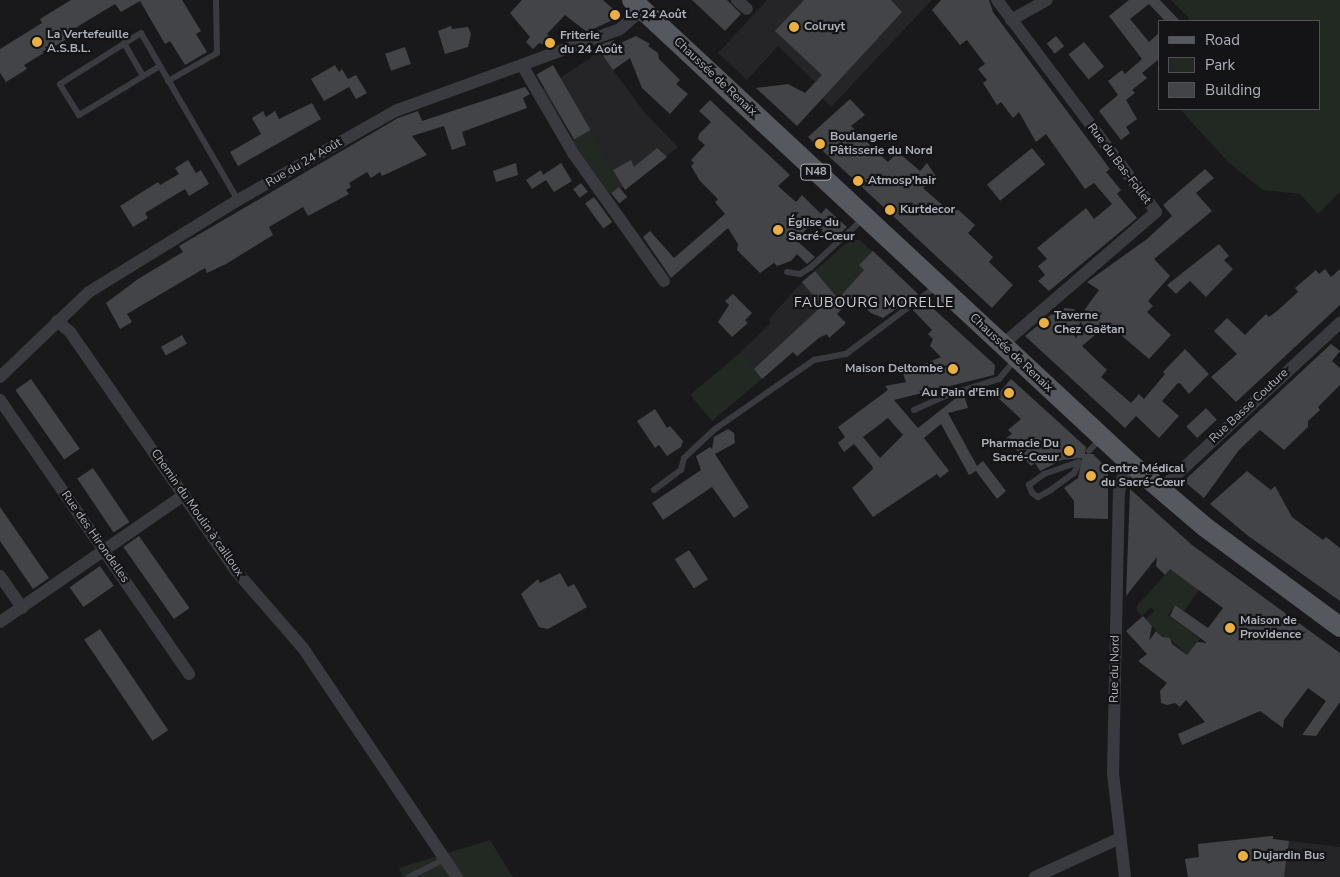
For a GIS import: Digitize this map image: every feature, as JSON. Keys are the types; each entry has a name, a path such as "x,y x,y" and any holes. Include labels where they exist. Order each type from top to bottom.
{"main road":[{"name":"Chaussée de Renaix","path":"637,5 1017,358 1095,444 1131,464 1238,553 1340,627"}],"street":[{"name":"Rue du Bas-Follet","path":"997,0 1156,212 1002,345"},
{"path":"1011,20 1047,0"},
{"name":"Rue du 24 Août","path":"0,377 89,292 238,200 395,111 620,29 637,5"},
{"path":"522,65 579,161 664,282"},
{"name":"Chemin du Moulin à cailloux","path":"58,320 70,332 236,572 303,648 457,877"},
{"name":"Rue Basse Couture","path":"1160,490 1340,323"},
{"name":"Rue des Hirondelles","path":"0,400 190,674"},
{"name":"Rue du Nord","path":"1125,877 1113,773 1117,520 1121,481 1131,464"},
{"path":"0,622 184,495"},
{"path":"0,576 22,608"},
{"path":"1035,877 1120,838"}],"lane":[{"path":"168,80 217,53 216,0"},
{"path":"160,66 79,115 60,84 141,33 238,200"},
{"path":"124,43 143,76"},
{"path":"788,272 800,274 810,267 865,217"},
{"path":"654,490 680,470 684,458 715,429 814,360 846,354 938,285"},
{"path":"914,410 947,395 998,378 1017,358"},
{"path":"1079,462 1074,473 1051,490 1038,498 1032,493 1029,485 1044,474 1079,462"},
{"path":"409,877 445,859"}],"shaded area":[{"path":"767,0 932,0 831,107 811,87 815,82 778,46 747,80 718,53"},
{"path":"599,51 645,113 678,147 634,182 610,194 542,89 591,58 590,53"},
{"path":"850,240 859,240 873,251 867,282 837,314 846,323 829,338 827,335 819,338 797,357 793,352 712,421 693,398 771,323 769,319 802,282"},
{"name":"Dujardin Bus","path":"1273,836 1273,839 1340,847 1340,877 1188,877 1185,859 1199,857 1198,844"}],"green space":[{"path":"1171,0 1340,0 1340,192 1318,214 1300,194 1263,190 1228,162 1181,110 1320,110 1320,20 1188,20 1189,18"},
{"path":"590,130 622,186 610,194 572,141"},
{"path":"850,240 859,240 872,252 859,265 864,270 838,299 815,271"},
{"path":"740,353 762,379 712,421 690,395"},
{"path":"1170,569 1199,590 1184,611 1175,605 1168,615 1200,639 1187,655 1170,639 1164,639 1146,619 1154,611 1151,607 1142,616 1137,611 1137,606"},
{"path":"490,840 513,877 402,877 399,868"}],"building":[{"path":"71,0 182,0 201,31 196,34 207,52 185,65 170,41 165,44 140,1 121,12 115,4 72,30 75,34 24,65 27,69 6,82 0,73 0,49 42,23 40,19"},
{"path":"522,0 603,0 621,16 587,32 565,15 547,34 554,40 548,46 539,43 533,49 526,42 530,37 510,13"},
{"path":"692,0 727,0 741,14 725,31"},
{"path":"804,0 891,0 902,12 797,126 756,88 788,84 805,93 822,75 775,31"},
{"path":"941,0 989,0 993,12 1110,169 1106,172 1121,190 1117,194 1137,218 1049,291 1038,281 1045,275 1038,266 1047,259 1037,248 1086,208 1094,219 1112,204 1094,183 1085,189 1046,134 1036,142 1019,112 1013,118 1001,102 997,105 983,83 987,80 978,69 985,64 967,40 960,45 932,10"},
{"path":"1129,0 1160,0 1179,20 1164,20 1149,4 1130,19 1149,42 1158,34 1158,60 1142,73 1147,78 1132,90 1135,93 1126,100 1137,119 1126,127 1130,133 1121,140 1099,111 1118,95 1108,81 1122,70 1125,74 1142,59 1109,16"},
{"path":"451,26 452,29 468,27 471,34 468,47 445,54 438,31"},
{"path":"636,36 650,44 648,46 658,53 659,59 680,80 676,84 688,94 670,114 642,88 630,58 613,70 596,46 614,40 616,45"},
{"path":"1056,36 1064,46 1055,54 1047,44"},
{"path":"1084,42 1104,67 1089,79 1068,55"},
{"path":"405,47 411,64 391,71 385,54"},
{"path":"335,65 339,72 342,69 348,79 356,75 367,93 356,99 349,87 324,101 311,79"},
{"path":"553,65 590,130 574,139 537,74"},
{"path":"525,87 530,94 523,98 527,108 462,132 466,145 452,150 444,126 412,136 427,155 382,176 380,172 371,178 367,172 349,183 351,187 346,190 349,194 308,216 303,207 269,227 273,235 226,264 207,273 205,268 127,314 132,322 120,329 106,303 138,279 183,252 179,246 398,118 418,111 422,121"},
{"path":"850,99 865,115 851,126 888,162 898,152 920,171 927,163 937,178 923,188 948,210 953,205 975,225 968,233 993,257 989,262 1013,285 992,308 808,137"},
{"path":"710,100 790,175 778,186 796,202 802,195 821,214 826,208 847,227 832,241 813,222 796,240 815,257 807,264 797,254 791,261 777,266 774,263 760,273 737,250 738,244 728,228 671,278 643,237 650,231 674,258 725,214 715,202 718,199 700,181 691,166 694,163 691,160 705,145 698,139 699,134 711,122 699,111"},
{"path":"312,103 321,119 238,166 230,152 261,134 252,118 263,111 266,117 275,111 279,119"},
{"path":"657,148 667,157 625,190 613,170 631,160 634,167"},
{"path":"1032,148 1045,164 1000,201 987,185"},
{"path":"188,160 196,173 201,170 209,184 189,196 185,189 145,213 148,218 133,227 120,206 158,182 160,185 179,174 175,168"},
{"path":"516,163 518,175 496,182 493,171"},
{"path":"561,163 572,181 554,192 546,180 532,189 526,180 541,170 543,175"},
{"path":"1205,169 1214,178 1196,193 1212,211 1154,259 1170,276 1148,301 1153,306 1147,312 1171,335 1149,359 1108,324 1082,346 1107,370 1101,377 1131,403 1139,394 1144,399 1165,374 1163,372 1185,349 1209,374 1189,394 1180,383 1162,401 1179,416 1159,438 1136,416 1125,428 1025,336 1059,308 1061,311 1065,308 1074,309 1080,316 1099,290 1087,282 1147,239 1172,216 1163,205"},
{"path":"581,183 588,192 580,198 573,189"},
{"path":"619,187 627,197 619,203 611,193"},
{"path":"594,197 612,222 603,229 585,203"},
{"path":"1219,244 1229,256 1224,260 1233,269 1206,297 1190,281 1176,294 1167,285"},
{"path":"873,251 918,294 883,318 871,313 853,297 837,314 846,323 829,338 827,334 820,337 797,356 793,352 762,379 754,369 822,306 802,282 815,271 838,299 864,270 859,265"},
{"path":"1325,269 1331,277 1340,269 1340,305 1236,402 1211,377 1237,354 1214,331 1227,318 1245,335 1266,314 1269,317 1298,292 1295,288 1316,270 1319,274"},
{"path":"733,294 752,313 745,320 748,323 732,337 718,322 729,305 725,301"},
{"path":"925,301 995,365 994,375 894,400 918,428 956,398 964,395 968,408 948,413 977,466 983,461 1006,491 997,499 976,471 969,475 941,424 924,438 949,471 940,478 937,474 873,517 852,488 873,469 872,466 854,444 844,452 838,443 845,437 838,427 888,390 885,386 906,382 903,373 941,357 930,346 933,339 928,334 932,330 913,310","holes":["888,418 903,435 880,458 863,437"]},
{"path":"182,335 187,344 166,355 161,347"},
{"path":"1331,344 1340,351 1332,361 1340,368 1340,385 1318,407 1320,410 1308,421 1308,427 1284,450 1260,430 1239,450 1204,498 1186,483 1186,479"},
{"path":"31,379 80,449 64,460 15,390"},
{"path":"1011,379 1086,447 1085,454 1093,454 1108,469 1108,519 1074,518 1074,501 1064,488 1078,478 1082,458 1062,460 1040,471 1035,463 1031,466 1006,438 1012,434 1008,430 1021,419 996,396"},
{"path":"1206,408 1217,420 1197,438 1186,426"},
{"path":"655,409 667,428 670,426 683,441 681,447 667,456 659,445 655,448 637,421"},
{"path":"728,429 734,433 735,443 715,454 749,507 734,518 712,487 663,520 652,503 701,470 696,456 710,447 712,449 714,437"},
{"path":"93,468 129,522 114,533 77,479"},
{"path":"1247,471 1271,490 1275,486 1292,517 1323,540 1326,537 1340,548 1340,601 1247,535 1210,504"},
{"path":"1130,489 1192,545 1340,653 1340,702 1316,736 1302,735 1326,701 1308,688 1284,720 1283,728 1260,711 1182,745 1178,734 1205,722 1186,700 1180,707 1175,703 1167,705 1161,703 1160,691 1167,683 1138,661 1147,654 1126,631 1143,616 1152,626 1149,641 1156,631 1162,637 1170,638 1172,644 1187,655 1197,642 1207,643 1170,616 1175,605 1208,628 1223,608 1170,569 1165,575 1156,566 1157,557 1126,596"},
{"path":"0,507 49,578 33,589 0,541"},
{"path":"139,536 189,608 174,619 123,547"},
{"path":"689,550 708,579 694,589 675,559"},
{"path":"100,566 114,586 83,607 70,587"},
{"path":"560,573 568,587 574,584 587,607 548,629 539,627 521,594 538,579 540,583"},
{"path":"100,629 168,730 152,741 84,640"},
{"name":"Dujardin Bus","path":"1273,836 1273,839 1289,841 1284,877 1188,877 1185,859 1199,857 1198,844"}],"place":[{"name":"Le 24 Août","path":"615,15"},
{"name":"Colruyt","path":"794,27"},
{"name":"La Vertefeuille A.S.B.L.","path":"37,42"},
{"name":"Friterie du 24 Août","path":"550,43"},
{"name":"Boulangerie Pâtisserie du Nord","path":"820,144"},
{"name":"Atmosp'hair","path":"858,181"},
{"name":"Kurtdecor","path":"890,210"},
{"name":"Église du Sacré-Cœur","path":"778,230"},
{"name":"Taverne Chez Gaëtan","path":"1044,323"},
{"name":"Maison Deltombe","path":"953,369"},
{"name":"Au Pain d'Emi","path":"1009,393"},
{"name":"Pharmacie Du Sacré-Cœur","path":"1069,451"},
{"name":"Centre Médical du Sacré-Cœur","path":"1091,476"},
{"name":"Maison de Providence","path":"1230,628"},
{"name":"Dujardin Bus","path":"1243,856"}],"district":[{"name":"FAUBOURG MORELLE","path":"874,303"}]}
